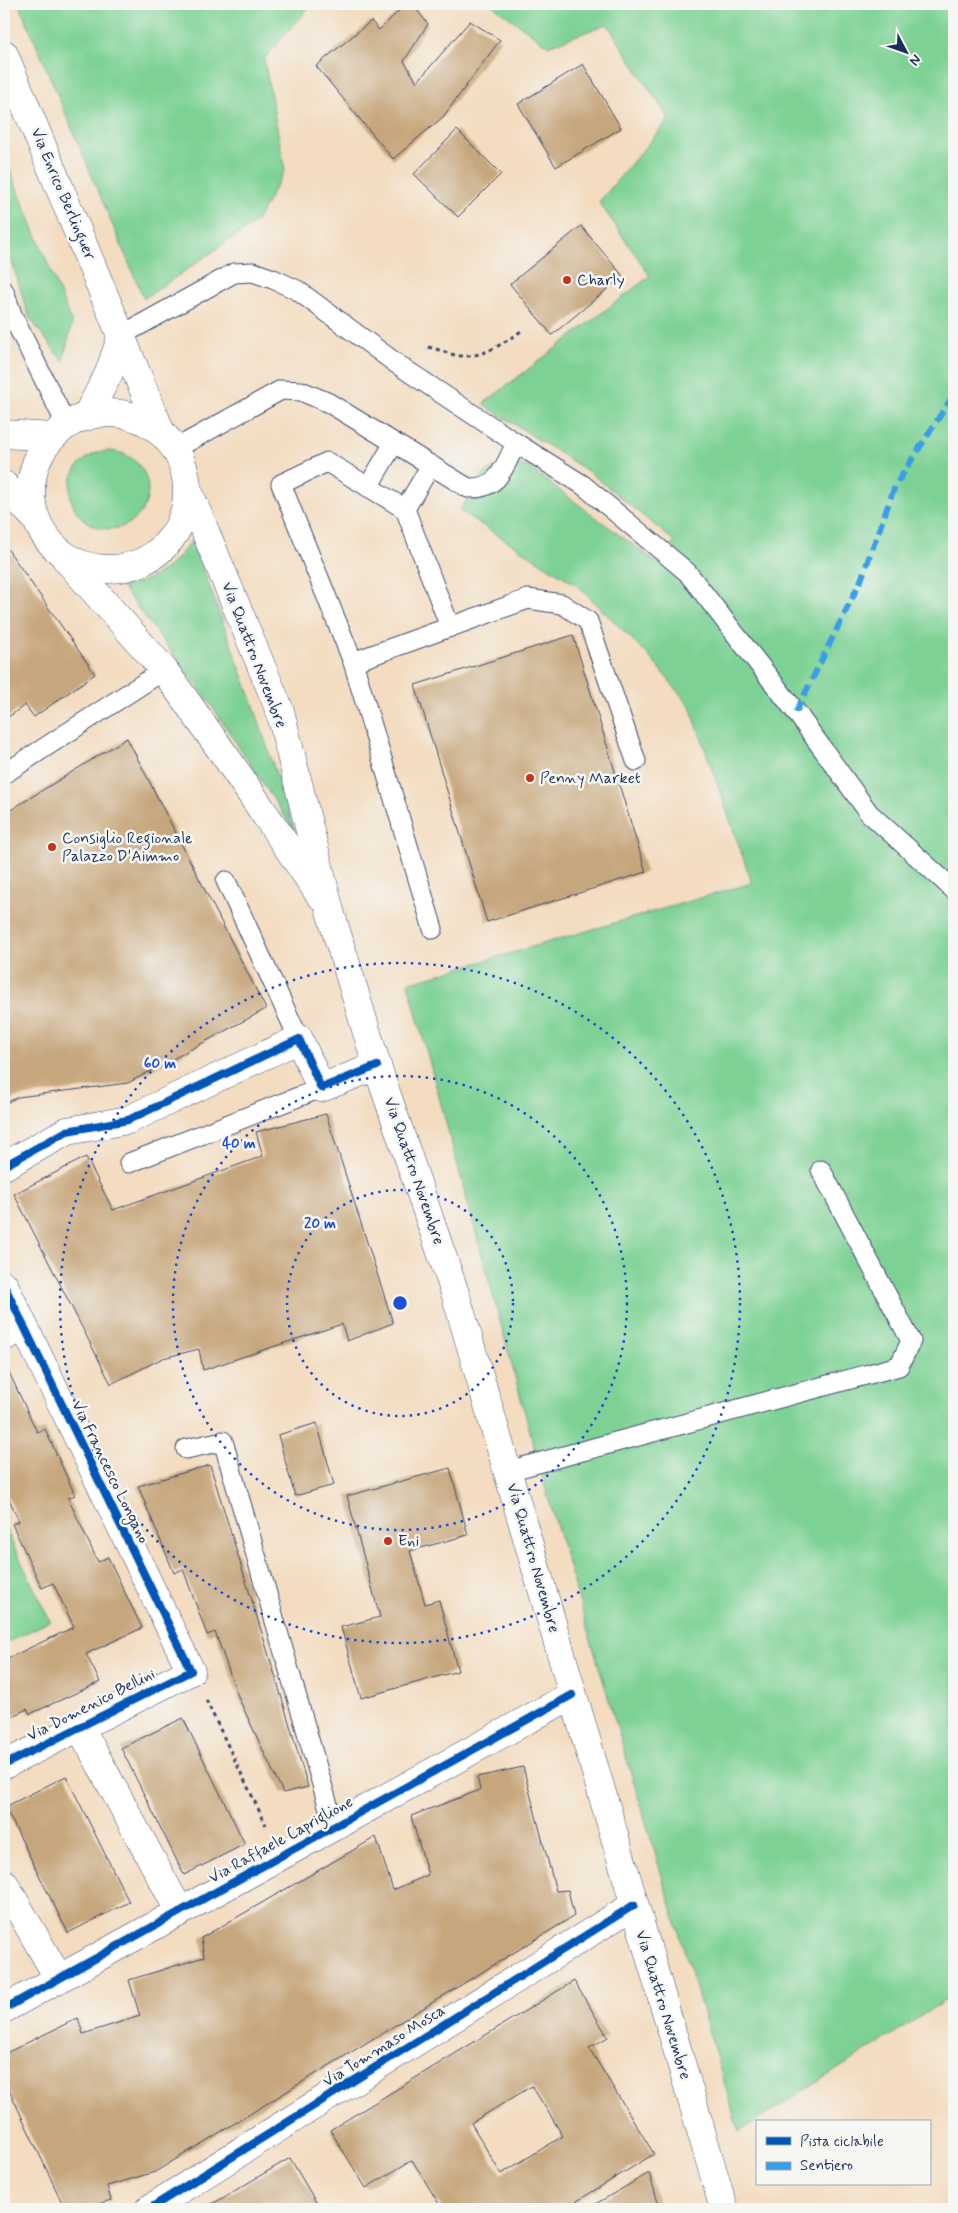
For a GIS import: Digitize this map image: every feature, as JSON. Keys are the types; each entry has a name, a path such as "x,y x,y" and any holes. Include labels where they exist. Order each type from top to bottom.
{"main road":[{"name":"Via Enrico Berlinguer","path":"4,54 168,440"},
{"path":"4,434 69,427 106,413 125,415 144,421 168,440 184,468 188,490 180,524 160,551 129,567 95,569 63,555 47,539 36,519 31,490 37,462 69,427 109,373 122,335"},
{"name":"Via Quattro Novembre","path":"188,490 280,711 330,911 378,1066 456,1296 724,2209"},
{"path":"6,492 36,519"},
{"name":"Via Quattro Novembre","path":"63,555 164,670 228,760 330,911"},
{"path":"4,1166 67,1131 128,1120 299,1039 321,1088 378,1066"},
{"name":"Via Francesco Longano","path":"4,1285 14,1332 191,1670"},
{"name":"Via Domenico Bellini","path":"4,1765 191,1670"},
{"name":"Via Raffaele Capriglione","path":"4,2009 572,1695"},
{"path":"80,1727 180,1912"},
{"path":"4,1883 59,1979"},
{"name":"Via Tommaso Mosca","path":"149,2209 634,1905"}],"lane":[{"path":"122,335 234,273 253,272 297,290 397,364 516,444 583,485 687,572 796,712 869,813 954,890"},
{"path":"4,291 13,317 69,427"},
{"path":"168,440 281,390 301,391 328,403 468,488 480,489 493,483 516,444"},
{"path":"368,487 394,443"},
{"path":"433,929 353,662 281,484 327,462 405,509 450,627"},
{"path":"405,509 431,465"},
{"path":"353,662 528,599 562,604 588,620 636,761"},
{"path":"4,774 164,670"},
{"path":"226,881 299,1039"},
{"path":"129,1163 321,1088"},
{"path":"508,1471 899,1366 911,1341 821,1170"},
{"path":"186,1449 223,1441 334,1826"}],"path":[{"path":"397,364 419,346 440,349 456,356 478,354 502,344 524,328"},
{"path":"191,1670 281,1855"}],"green space":[{"path":"19,4 312,4 264,59 285,170 256,222 144,299"},
{"path":"491,4 954,4 954,1995 739,2132 547,1494 408,983 752,883 690,706 648,655 578,586 460,511 486,473 494,467 515,463 528,467 656,562 675,542 592,474 483,404 650,276 599,202 669,119 607,24 548,46"},
{"path":"4,156 72,323 63,362 29,317 4,236"},
{"path":"101,451 117,451 131,457 142,468 148,482 148,498 142,512 131,523 117,529 101,529 87,523 76,512 70,498 70,482 76,468 87,457"},
{"path":"192,540 253,703 295,832 208,700 122,587 144,581 162,571 177,558"},
{"path":"4,1526 50,1621 4,1644"}],"building":[{"path":"406,4 412,4 428,24 404,61 417,82 470,21 500,40 443,117 393,159 316,66 371,21 379,30"},
{"path":"583,64 621,128 556,167 518,104"},
{"path":"457,130 501,174 458,217 414,174"},
{"name":"Charly","path":"581,226 623,276 552,335 510,284"},
{"path":"4,544 95,674 34,717 25,705 4,720"},
{"name":"Penny Market","path":"573,635 646,872 487,922 415,685"},
{"path":"127,738 266,1009 128,1083 18,1097 4,1104 4,814"},
{"path":"326,1114 393,1323 347,1341 342,1324 203,1370 199,1349 163,1358 111,1384 14,1194 86,1157 113,1210 263,1156 256,1132"},
{"path":"7,1368 37,1432 45,1429 75,1495 68,1498 98,1562 108,1557 142,1628 86,1654 100,1682 30,1714 27,1709 4,1720 4,1660 74,1627 53,1583 42,1588 12,1524 19,1521 4,1488 4,1370"},
{"path":"317,1423 334,1485 295,1496 278,1435"},
{"path":"210,1465 308,1787 283,1793 239,1699 215,1632 207,1635 183,1569 174,1573 138,1486"},
{"path":"450,1468 468,1535 410,1551 425,1604 439,1600 458,1671 361,1698 341,1627 380,1617 347,1496"},
{"path":"183,1718 245,1844 184,1875 121,1748"},
{"path":"523,1767 556,1891 568,1890 574,1916 155,2172 107,2186 111,2200 85,2209 65,2209 4,2079 4,2054 78,2018 83,2034 140,2016 129,1980 204,1957 201,1938 376,1837 393,1890 428,1875 411,1816 480,1790 477,1777"},
{"path":"66,1776 129,1902 68,1933 5,1807"},
{"path":"574,1981 608,2037 589,2048 654,2154 564,2209 442,2209 412,2160 366,2188 330,2130","holes":["532,2086 563,2136 501,2174 471,2123"]},
{"path":"290,2158 320,2209 204,2209"},
{"path":"649,2173 660,2209 587,2209"}],"marked path":[{"path":"796,712 861,580 895,486 954,394"}],"cycle path":[{"path":"4,1166 67,1131 128,1120 299,1039 321,1088 377,1066"},
{"path":"4,1285 191,1671 4,1765"},
{"path":"4,2009 572,1695"},
{"path":"149,2209 634,1905"}],"place":[{"name":"Charly","path":"567,280"},
{"name":"Penny Market","path":"530,778"},
{"name":"Consiglio Regionale Palazzo D'Aimmo","path":"52,847"},
{"name":"Eni","path":"388,1541"}]}
